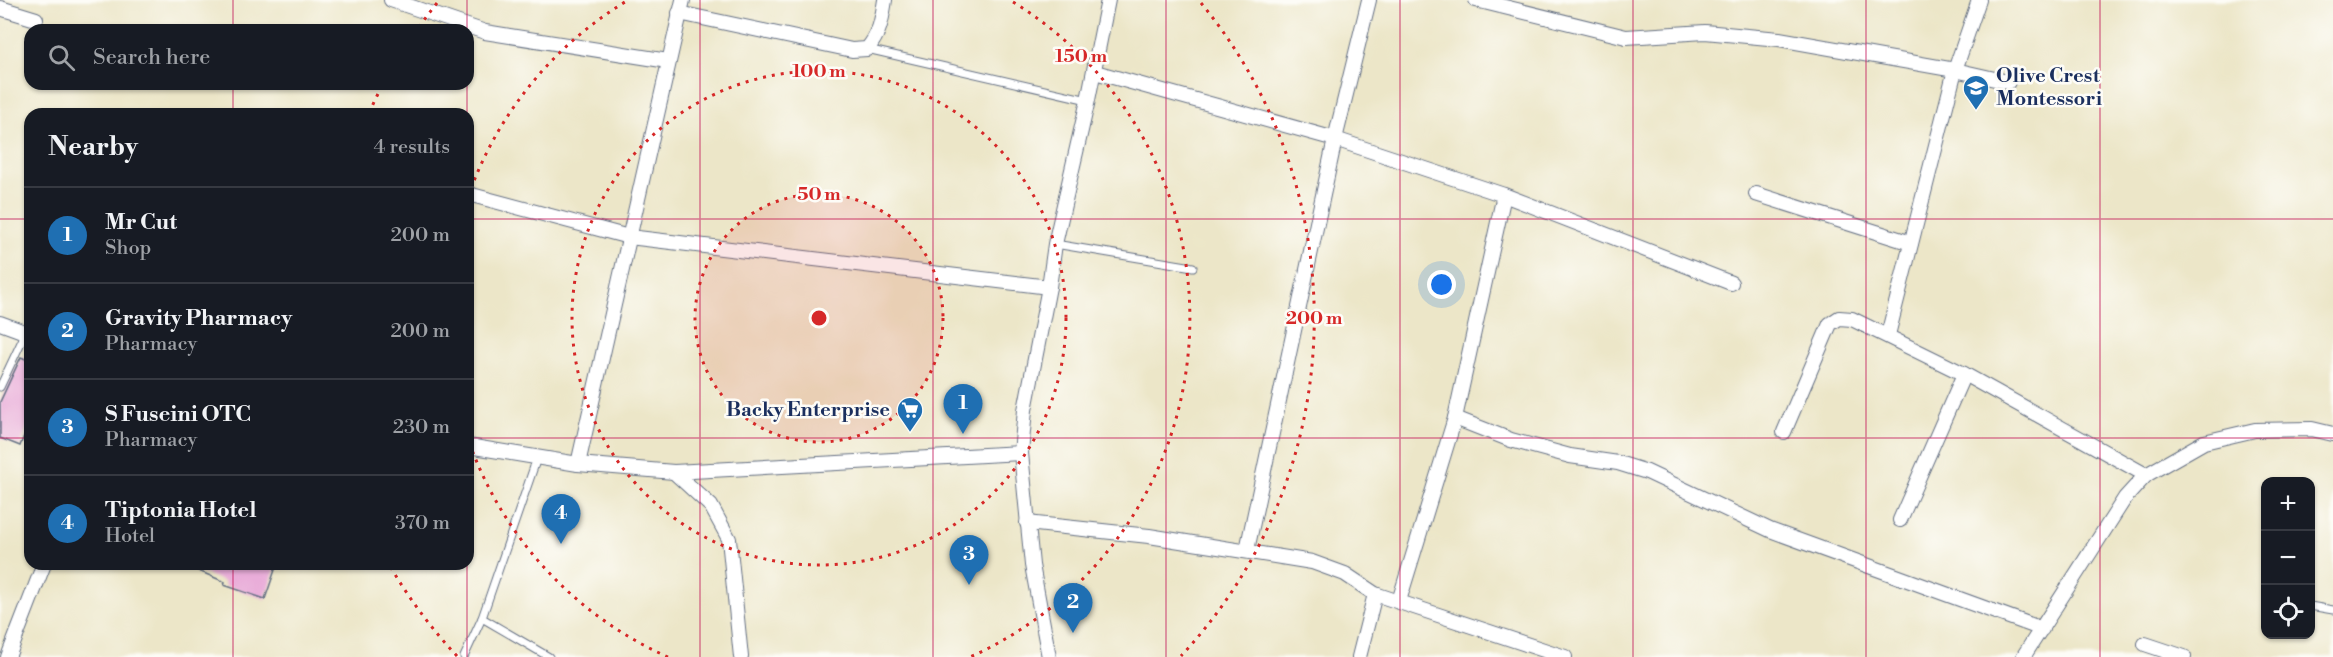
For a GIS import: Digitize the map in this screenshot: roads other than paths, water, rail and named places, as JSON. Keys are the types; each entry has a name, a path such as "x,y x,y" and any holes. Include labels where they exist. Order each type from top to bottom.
{"street":[{"path":"391,0 462,24"},
{"path":"578,464 681,7 852,50 867,49 875,39 880,28 885,0"},
{"path":"1049,657 1032,565 1021,453 1025,410 1055,244 1089,100 1108,0"},
{"path":"1247,550 1335,139 1369,0"},
{"path":"1476,0 1626,37 1706,32 1779,39 1955,70 2008,82"},
{"path":"1888,335 1955,70 1979,0"},
{"path":"0,8 36,20"},
{"path":"474,28 485,32 668,61"},
{"path":"1095,72 1335,139 1504,195 1731,283"},
{"path":"1756,194 1911,243"},
{"path":"1399,601 1455,418 1504,195"},
{"path":"474,196 629,237 1049,287"},
{"path":"1784,432 1830,324 1839,318 1852,319 1964,374 2146,475"},
{"path":"0,323 24,332"},
{"path":"1900,520 1964,374"},
{"path":"1455,418 1511,440 1570,456 1618,463 1647,472 1770,530 2042,629"},
{"path":"2023,657 2125,498 2146,475 2204,442 2255,430 2312,429 2333,434"},
{"path":"474,447 578,464 674,472 1021,453"},
{"path":"674,472 711,506 729,539 741,657"},
{"path":"1027,523 1149,536 1312,562 1345,574 1374,594 1565,657"},
{"path":"8,657 42,570"},
{"path":"1359,657 1374,594"},
{"path":"2145,644 2184,657"}],"lane":[{"path":"867,49 1089,100"},
{"path":"1055,244 1193,267"},
{"path":"0,387 24,341"},
{"path":"464,657 482,618 537,458"},
{"path":"2315,607 2333,610"},
{"path":"482,618 549,657"}],"place":[{"name":"Olive Crest Montessori","path":"1976,111"},
{"name":"Backy Enterprise","path":"910,433"},
{"name":"Mr Cut","path":"963,434"},
{"name":"Tiptonia Hotel","path":"561,544"},
{"name":"S Fuseini OTC","path":"969,585"},
{"name":"Gravity Pharmacy","path":"1073,633"}]}
